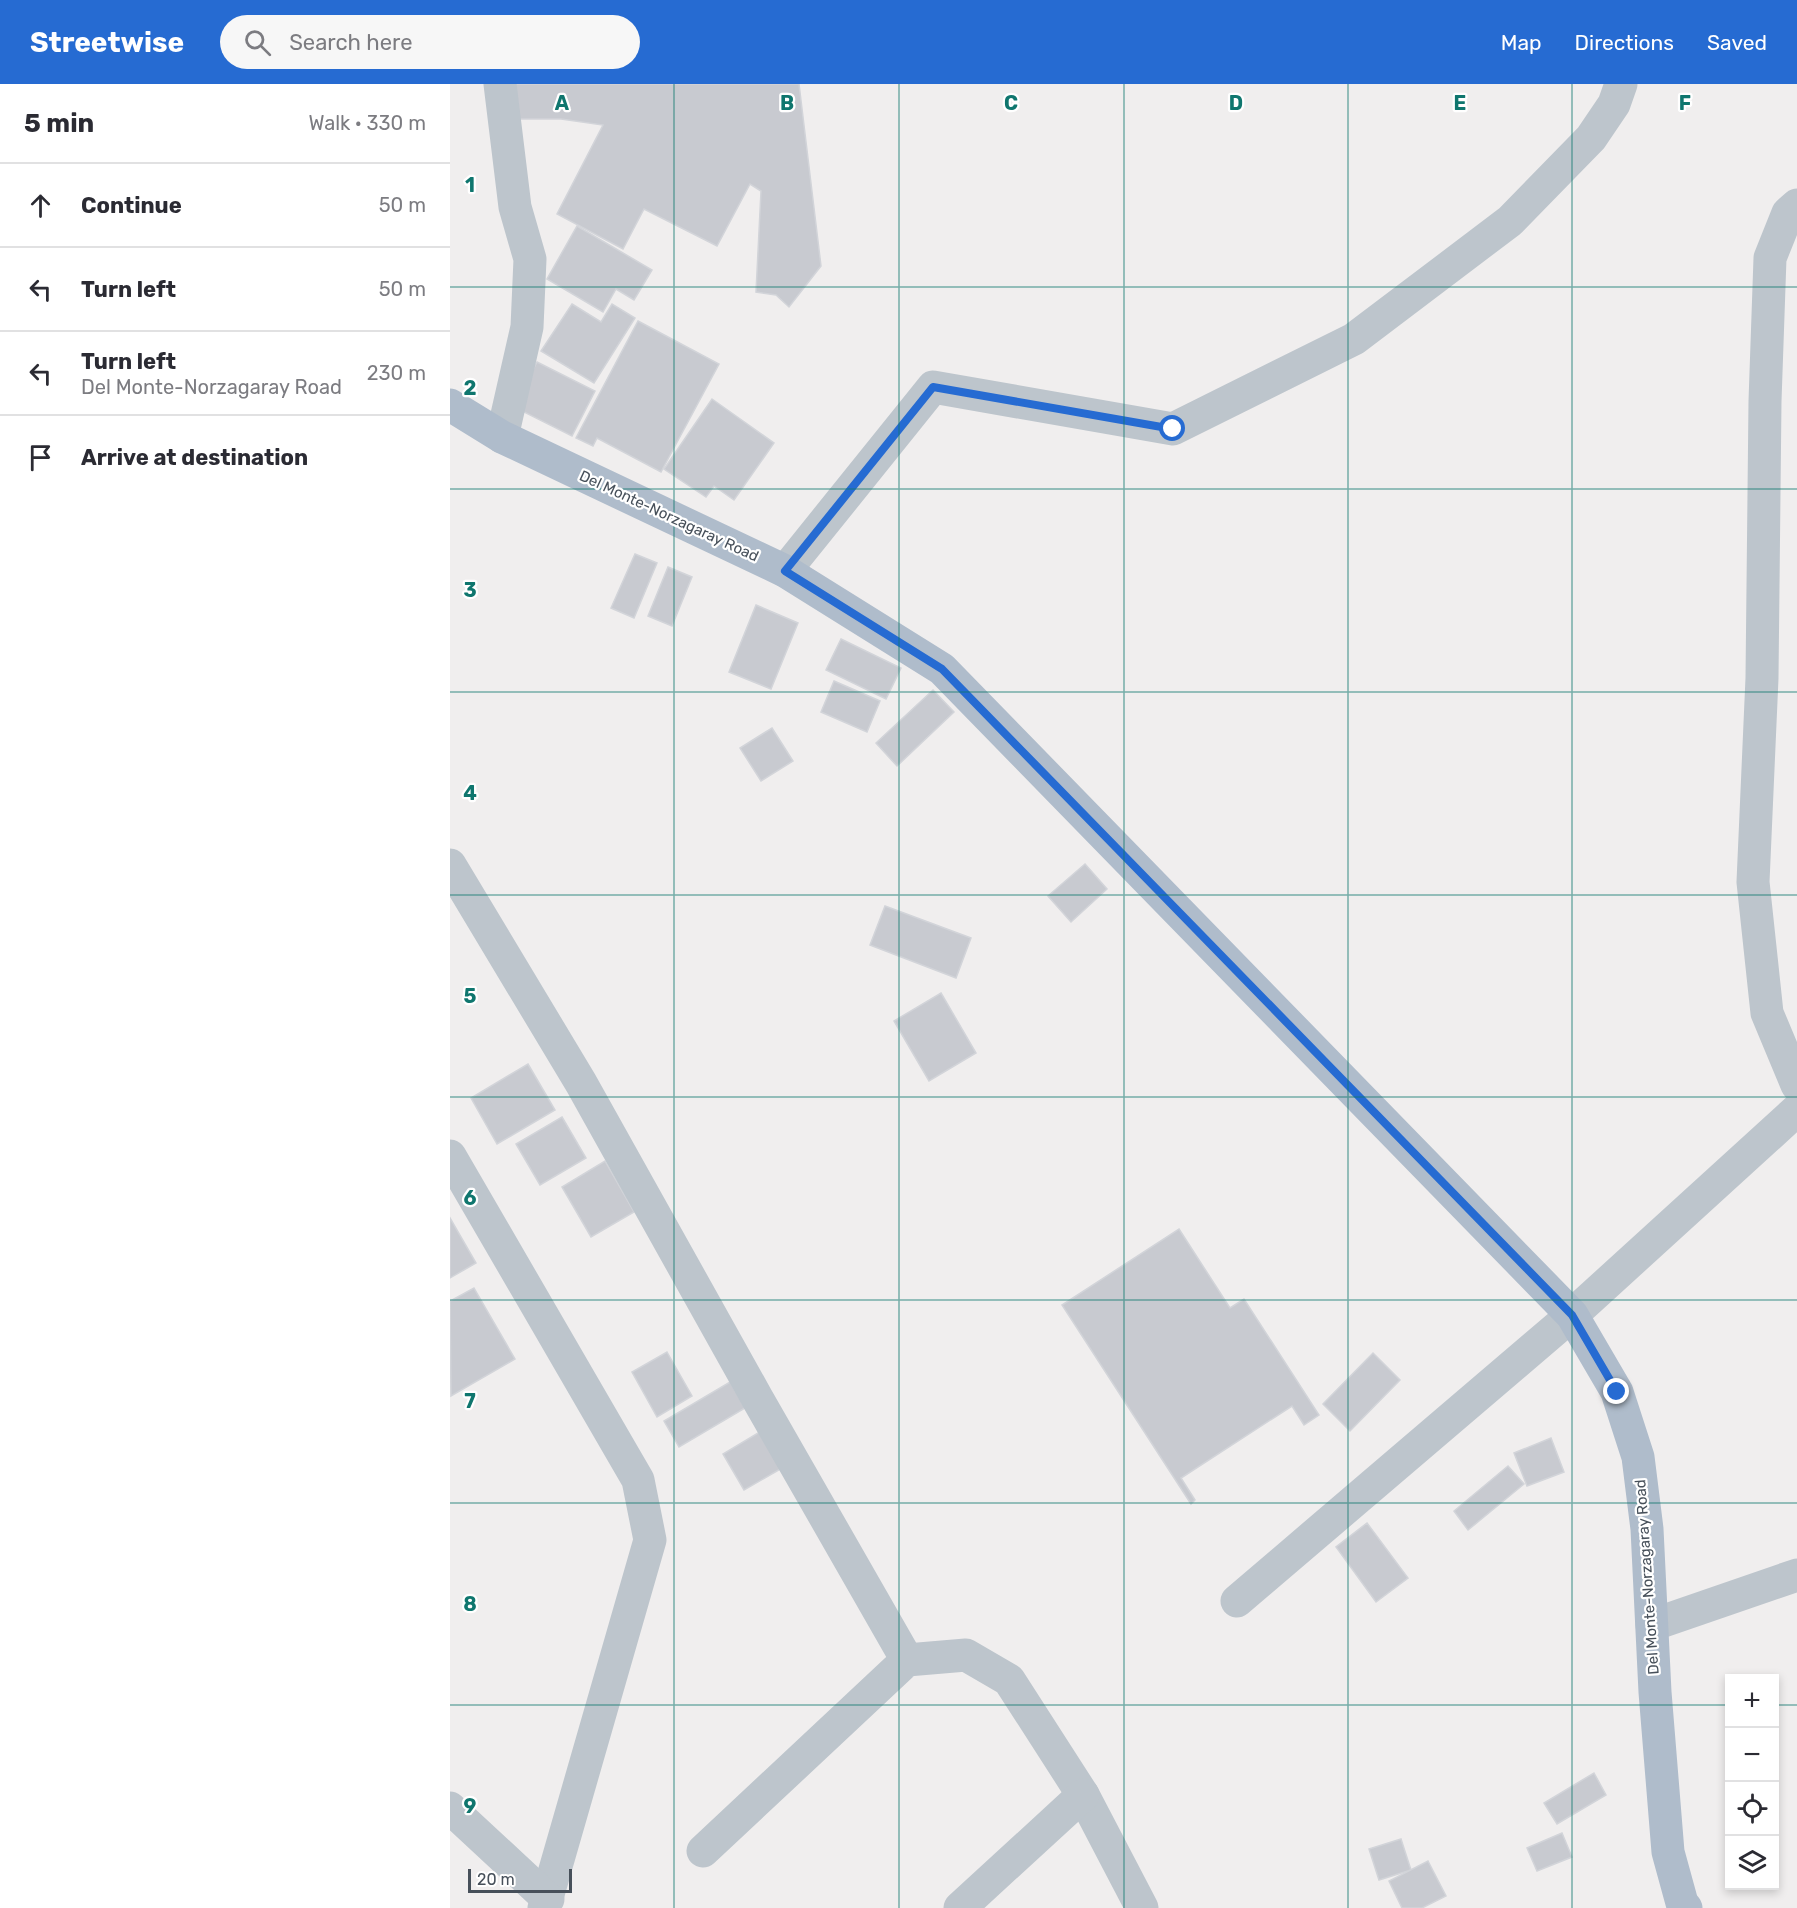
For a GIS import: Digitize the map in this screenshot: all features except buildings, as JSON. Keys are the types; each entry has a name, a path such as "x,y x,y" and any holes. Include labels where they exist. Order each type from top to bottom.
{"main road":[{"name":"Del Monte-Norzagaray Road","path":"450,405 502,437 785,571 942,669 1572,1315 1617,1392 1638,1457 1647,1529 1655,1692 1668,1852 1682,1903 1686,1908"}],"street":[{"path":"500,84 515,207 530,259 527,327 502,437"},
{"path":"785,571 933,387 1173,429 1354,339 1510,221 1591,138 1614,104 1621,84"},
{"path":"1797,205 1788,213 1770,258 1765,401 1761,678 1753,882 1767,1013 1797,1085"},
{"path":"450,865 581,1083 907,1660"},
{"path":"1237,1601 1572,1315 1797,1110"},
{"path":"450,1155 638,1480 650,1540 546,1903 450,1808"},
{"path":"1652,1625 1797,1575"},
{"path":"703,1851 907,1660 966,1655 1009,1680 1083,1795 1142,1908"},
{"path":"960,1908 1083,1795"}],"route":[{"path":"1173,429 933,387 785,571 942,669 1572,1315 1617,1392"}]}
